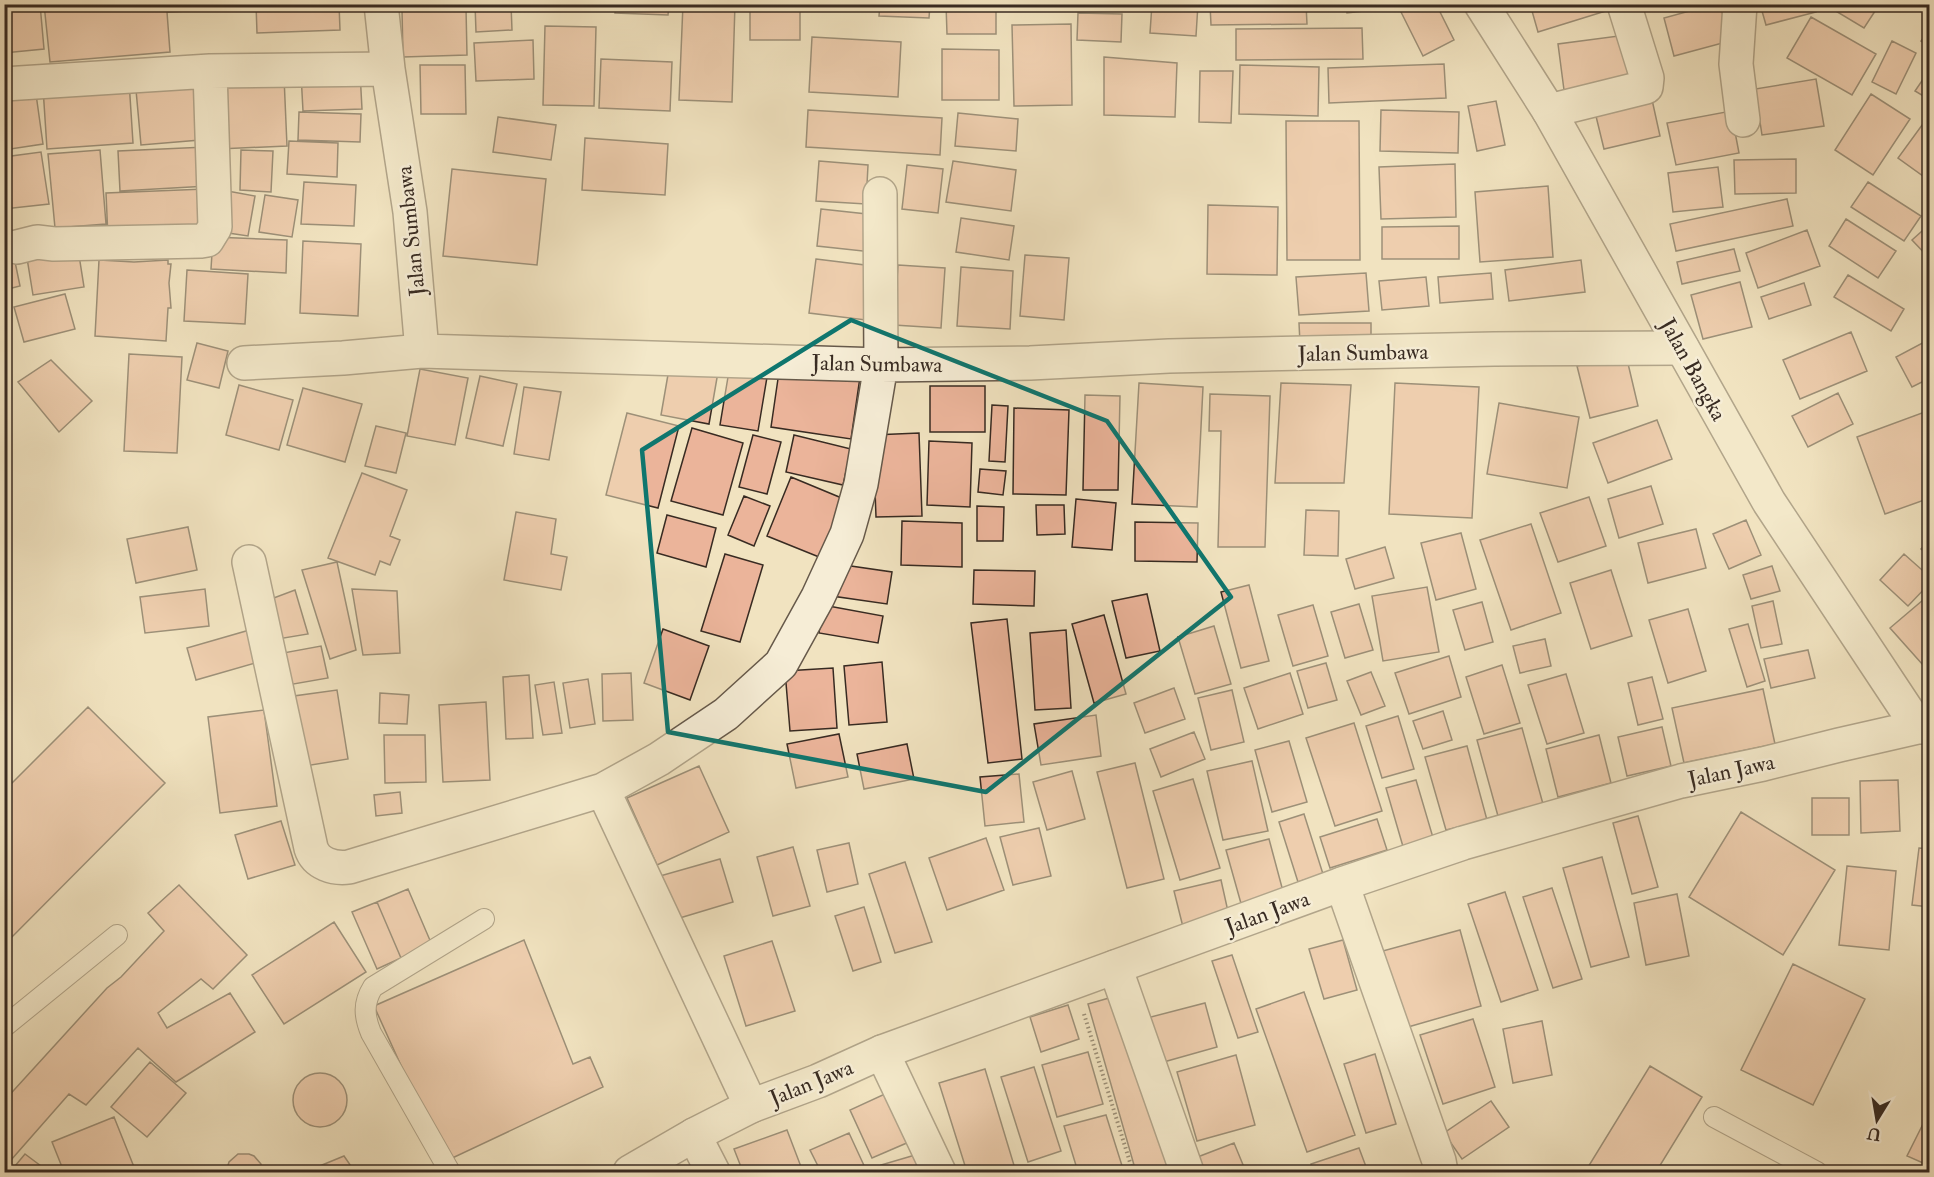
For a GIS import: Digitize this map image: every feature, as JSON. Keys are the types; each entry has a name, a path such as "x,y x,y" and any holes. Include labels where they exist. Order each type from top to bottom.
{"street":[{"name":"Jalan Sumbawa","path":"381,4 388,69 410,212 422,351 882,365 1030,363 1169,356 1494,348 1682,348"},
{"name":"Jalan Bangka","path":"1481,4 1549,111 1769,502 1924,727"},
{"path":"1549,111 1646,87 1647,78 1624,4"},
{"path":"1740,4 1736,64 1743,120"},
{"path":"4,84 210,71 388,69"},
{"path":"17,246 37,242 54,244 201,242 207,240 214,227 210,71"},
{"path":"249,562 311,848 316,858 335,867 349,867 603,790 659,759 726,714 781,664 818,597 848,534 861,484 882,365 880,194"},
{"path":"244,363 422,351"},
{"name":"Jalan Jawa","path":"630,1173 751,1106 818,1081 882,1052 1342,884 1463,843 1670,784 1924,727"},
{"path":"603,790 751,1106"},
{"path":"1342,884 1439,1161 1441,1173"},
{"path":"1115,967 1187,1173"},
{"path":"882,1052 939,1173"},
{"path":"694,1136 713,1173"}],"lane":[{"path":"450,1173 371,1033 366,1017 366,1001 373,987 484,919"},
{"path":"4,1027 117,935"},
{"path":"1714,1117 1816,1173"}],"path":[{"path":"1075,982 1133,1173"}],"highlighted area":[{"path":"851,320 1107,421 1231,597 986,792 668,732 642,450"}],"building":[{"path":"4,4 40,4 44,49 4,53"},
{"path":"44,4 228,4 229,9 167,12 170,52 50,62"},
{"path":"256,4 339,4 340,30 257,33"},
{"path":"475,4 511,4 512,30 476,32"},
{"path":"616,4 669,4 668,15 615,13"},
{"path":"683,4 735,4 732,102 679,100"},
{"path":"750,4 800,4 800,40 750,40"},
{"path":"880,4 930,4 929,18 879,16"},
{"path":"946,4 996,4 996,34 947,34"},
{"path":"1017,4 1066,4 1066,6 1018,7"},
{"path":"1152,4 1198,4 1196,36 1150,33"},
{"path":"1210,4 1306,4 1307,24 1211,25"},
{"path":"1346,4 1380,4 1381,9 1347,13"},
{"path":"1397,4 1436,4 1454,40 1423,56"},
{"path":"1530,4 1607,4 1609,10 1538,32"},
{"path":"1720,4 1730,41 1674,56 1664,18"},
{"path":"1760,4 1814,4 1816,12 1766,25"},
{"path":"1824,4 1878,4 1879,5 1864,28"},
{"path":"466,8 467,55 403,57 402,10"},
{"path":"1078,13 1122,14 1121,42 1077,40"},
{"path":"1811,17 1876,54 1852,95 1787,58"},
{"path":"1071,24 1072,105 1014,106 1012,25"},
{"path":"545,26 596,27 594,106 543,105"},
{"path":"1362,28 1363,59 1236,60 1236,29"},
{"path":"1930,29 1930,47 1921,41"},
{"path":"1626,35 1632,81 1564,90 1558,44"},
{"path":"812,37 901,42 898,97 809,92"},
{"path":"533,40 534,79 476,81 474,43"},
{"path":"1892,41 1916,53 1896,94 1872,82"},
{"path":"942,49 999,50 999,100 942,100"},
{"path":"1104,57 1177,63 1175,117 1104,115"},
{"path":"601,59 672,62 670,111 599,108"},
{"path":"1444,64 1446,98 1329,103 1328,68"},
{"path":"420,65 465,65 466,114 421,114"},
{"path":"1240,65 1319,67 1318,116 1239,114"},
{"path":"1930,69 1930,100 1915,91"},
{"path":"1200,71 1233,71 1231,123 1199,122"},
{"path":"360,72 362,109 303,111 301,74"},
{"path":"284,77 287,146 219,149 216,80"},
{"path":"1816,79 1824,126 1762,135 1755,89"},
{"path":"129,81 133,143 47,149 43,88"},
{"path":"195,86 200,140 141,145 136,90"},
{"path":"35,87 43,144 4,150 4,91"},
{"path":"1871,94 1910,119 1873,175 1835,150"},
{"path":"1651,95 1660,136 1604,149 1594,108"},
{"path":"1496,101 1505,145 1477,151 1468,106"},
{"path":"808,110 942,118 940,155 806,147"},
{"path":"1381,110 1459,112 1458,153 1380,151"},
{"path":"1731,111 1739,153 1676,165 1667,123"},
{"path":"299,112 361,114 360,142 298,140"},
{"path":"958,113 1018,119 1016,151 955,146"},
{"path":"498,117 556,125 551,160 493,152"},
{"path":"1286,121 1359,121 1360,260 1287,260"},
{"path":"1925,121 1930,124 1930,181 1898,158"},
{"path":"585,138 668,144 665,195 582,190"},
{"path":"289,141 338,143 337,177 287,174"},
{"path":"206,147 208,186 120,191 118,151"},
{"path":"100,150 106,224 55,228 48,154"},
{"path":"241,150 273,151 271,192 240,190"},
{"path":"41,152 49,204 4,209 4,157"},
{"path":"1796,159 1796,193 1735,194 1734,160"},
{"path":"819,161 868,165 866,204 816,201"},
{"path":"953,161 1016,170 1011,211 946,202"},
{"path":"1455,164 1456,217 1381,219 1379,167"},
{"path":"907,165 943,169 938,213 902,209"},
{"path":"1718,167 1723,207 1673,212 1668,173"},
{"path":"452,169 546,179 537,265 443,256"},
{"path":"304,182 356,185 354,226 301,224"},
{"path":"1868,182 1921,216 1904,241 1851,207"},
{"path":"1548,186 1553,257 1480,262 1475,192"},
{"path":"205,189 207,233 108,238 106,193"},
{"path":"222,190 255,196 248,236 215,231"},
{"path":"265,195 298,200 292,237 259,232"},
{"path":"1787,199 1793,226 1676,251 1670,224"},
{"path":"1208,205 1278,207 1277,275 1207,274"},
{"path":"821,209 876,215 872,252 817,246"},
{"path":"961,218 1014,226 1009,260 956,252"},
{"path":"1846,219 1896,251 1878,278 1829,246"},
{"path":"1930,224 1930,259 1912,240"},
{"path":"1459,226 1459,259 1382,259 1382,227"},
{"path":"1807,230 1820,266 1758,288 1746,253"},
{"path":"213,237 287,240 286,273 211,269"},
{"path":"303,241 361,244 358,316 300,313"},
{"path":"78,249 84,287 33,295 27,258"},
{"path":"1734,249 1740,271 1682,284 1677,262"},
{"path":"13,252 20,286 4,290 4,253"},
{"path":"1025,255 1069,258 1064,320 1020,316"},
{"path":"816,259 873,266 866,320 809,313"},
{"path":"99,260 134,262 168,260 168,264 171,264 169,283 171,308 168,308 166,341 95,336"},
{"path":"1581,260 1585,292 1509,301 1505,270"},
{"path":"898,265 945,268 941,328 894,325"},
{"path":"961,267 1013,271 1010,329 957,326"},
{"path":"187,270 248,274 245,324 184,321"},
{"path":"1366,273 1369,311 1299,315 1296,277"},
{"path":"1491,273 1493,299 1440,303 1438,277"},
{"path":"1848,275 1904,309 1891,331 1834,297"},
{"path":"1426,277 1429,306 1382,310 1379,281"},
{"path":"1740,282 1752,327 1703,339 1691,295"},
{"path":"1804,283 1811,305 1769,319 1761,297"},
{"path":"65,294 75,329 24,342 14,307"},
{"path":"1299,323 1371,323 1371,343 1300,343"},
{"path":"1851,332 1867,371 1800,399 1783,360"},
{"path":"1930,339 1930,378 1912,387 1896,357"},
{"path":"197,343 228,351 219,388 187,380"},
{"path":"129,354 182,357 177,453 124,451"},
{"path":"1626,355 1638,406 1590,418 1577,366"},
{"path":"51,360 92,401 59,432 18,382"},
{"path":"670,363 718,372 709,424 661,415"},
{"path":"780,365 860,377 851,439 771,427"},
{"path":"420,369 468,378 455,445 407,436"},
{"path":"729,371 767,377 758,431 720,425"},
{"path":"480,376 517,384 503,446 466,438"},
{"path":"1139,383 1203,387 1197,507 1132,504"},
{"path":"1281,383 1351,385 1344,483 1275,483"},
{"path":"1395,383 1479,387 1472,518 1389,514"},
{"path":"239,385 293,400 279,450 226,435"},
{"path":"930,386 985,386 985,432 930,432"},
{"path":"524,387 561,392 549,460 514,454"},
{"path":"303,388 362,404 345,462 287,445"},
{"path":"1838,393 1853,424 1808,447 1792,416"},
{"path":"1210,394 1270,396 1265,547 1218,547 1221,431 1209,431"},
{"path":"1085,395 1120,396 1118,490 1083,490"},
{"path":"1499,403 1579,417 1567,488 1487,474"},
{"path":"992,405 1008,406 1005,462 989,461"},
{"path":"1014,408 1069,410 1066,495 1013,494"},
{"path":"1930,410 1930,498 1885,514 1857,437"},
{"path":"627,413 679,426 658,508 606,495"},
{"path":"1657,420 1672,459 1608,483 1593,443"},
{"path":"376,426 406,433 396,473 365,466"},
{"path":"692,428 743,443 723,515 671,501"},
{"path":"919,433 922,516 876,517 873,435"},
{"path":"753,435 781,442 767,494 739,487"},
{"path":"794,435 851,449 843,485 786,472"},
{"path":"929,441 972,443 970,507 927,505"},
{"path":"980,469 1006,471 1003,495 978,492"},
{"path":"362,473 407,490 390,536 400,540 390,565 380,561 375,575 328,558"},
{"path":"791,477 844,499 819,557 767,536"},
{"path":"1651,486 1663,524 1619,538 1608,499"},
{"path":"744,496 770,506 754,546 728,535"},
{"path":"1589,497 1606,546 1558,562 1540,513"},
{"path":"1076,499 1116,503 1112,550 1072,547"},
{"path":"1036,505 1064,505 1065,534 1037,535"},
{"path":"977,506 1004,507 1003,541 977,541"},
{"path":"1306,510 1339,511 1338,556 1304,555"},
{"path":"516,512 556,519 551,554 567,557 561,590 504,580"},
{"path":"667,515 716,528 706,567 657,553"},
{"path":"1746,520 1761,555 1729,569 1713,534"},
{"path":"902,521 962,523 962,567 901,565"},
{"path":"1135,522 1198,523 1197,562 1135,561"},
{"path":"1531,524 1561,613 1511,630 1480,540"},
{"path":"188,527 197,570 136,583 127,539"},
{"path":"1696,529 1706,568 1648,583 1638,543"},
{"path":"1461,533 1476,589 1436,600 1421,543"},
{"path":"1930,540 1930,557 1921,549"},
{"path":"1385,547 1394,578 1355,589 1346,559"},
{"path":"725,554 763,565 740,642 701,631"},
{"path":"1904,554 1930,577 1930,583 1908,606 1880,580"},
{"path":"337,562 356,650 330,659 302,570"},
{"path":"837,564 892,572 887,604 832,596"},
{"path":"1772,566 1780,591 1751,599 1743,575"},
{"path":"974,570 1035,571 1034,606 973,604"},
{"path":"1611,570 1632,636 1591,649 1570,583"},
{"path":"1249,585 1269,661 1241,668 1221,592"},
{"path":"1427,587 1439,652 1383,661 1372,596"},
{"path":"205,589 209,626 145,633 140,597"},
{"path":"352,589 397,591 400,653 363,655"},
{"path":"295,590 308,634 272,640 263,602"},
{"path":"1147,594 1160,651 1126,658 1112,601"},
{"path":"1923,600 1930,608 1930,660 1923,665 1890,628"},
{"path":"1773,601 1782,644 1761,648 1752,606"},
{"path":"1482,602 1493,642 1465,650 1453,610"},
{"path":"1359,604 1373,650 1345,658 1331,612"},
{"path":"823,605 883,616 878,643 819,633"},
{"path":"1313,605 1328,656 1293,666 1278,615"},
{"path":"1688,609 1706,671 1668,683 1649,620"},
{"path":"1104,615 1126,694 1094,703 1072,624"},
{"path":"1007,619 1022,759 988,763 971,623"},
{"path":"1748,624 1765,681 1747,687 1729,629"},
{"path":"1214,626 1231,684 1195,694 1178,637"},
{"path":"253,629 262,661 196,680 187,648"},
{"path":"663,629 709,646 690,700 644,683"},
{"path":"1066,630 1071,708 1035,710 1030,633"},
{"path":"1545,639 1551,666 1520,673 1513,646"},
{"path":"321,646 328,678 288,685 283,653"},
{"path":"1808,650 1815,678 1771,688 1764,659"},
{"path":"1449,656 1461,697 1409,714 1395,673"},
{"path":"882,662 887,722 849,725 844,666"},
{"path":"1326,663 1337,700 1308,708 1297,671"},
{"path":"1502,665 1520,723 1484,734 1466,677"},
{"path":"833,668 837,728 790,731 785,671"},
{"path":"1371,672 1385,706 1361,715 1347,681"},
{"path":"631,673 633,720 603,721 602,674"},
{"path":"1290,673 1303,714 1258,729 1244,688"},
{"path":"1566,674 1584,733 1547,744 1528,685"},
{"path":"529,675 533,738 506,739 503,677"},
{"path":"1652,677 1663,719 1638,725 1628,683"},
{"path":"588,679 595,724 570,728 563,683"},
{"path":"554,682 562,733 543,735 535,685"},
{"path":"1174,688 1185,719 1145,733 1134,703"},
{"path":"1763,689 1775,744 1684,763 1672,708"},
{"path":"337,690 348,759 305,766 294,696"},
{"path":"1232,690 1244,742 1211,750 1198,698"},
{"path":"380,693 409,695 407,724 379,723"},
{"path":"486,702 490,780 443,782 439,705"},
{"path":"88,707 165,783 4,945 4,791"},
{"path":"264,710 277,806 220,813 208,717"},
{"path":"1443,711 1452,740 1423,749 1413,721"},
{"path":"1096,715 1101,756 1041,765 1034,724"},
{"path":"1398,716 1414,769 1382,778 1366,726"},
{"path":"1354,723 1382,811 1335,826 1306,738"},
{"path":"1662,727 1671,766 1627,776 1618,737"},
{"path":"1522,728 1543,804 1498,816 1477,740"},
{"path":"1194,732 1205,759 1161,777 1150,749"},
{"path":"839,734 848,777 796,788 787,744"},
{"path":"384,735 425,735 426,782 385,783"},
{"path":"1599,735 1611,783 1558,797 1546,749"},
{"path":"1289,741 1307,802 1272,812 1255,750"},
{"path":"907,744 914,779 864,789 857,754"},
{"path":"1467,746 1487,820 1446,830 1425,757"},
{"path":"1252,761 1268,831 1223,840 1207,771"},
{"path":"1135,763 1164,879 1127,888 1097,772"},
{"path":"699,766 729,832 657,865 627,798"},
{"path":"1072,771 1085,819 1047,830 1033,782"},
{"path":"1019,774 1024,822 985,826 980,777"},
{"path":"1193,779 1220,868 1180,880 1153,791"},
{"path":"1416,780 1434,841 1404,850 1386,788"},
{"path":"1898,780 1900,831 1861,833 1860,781"},
{"path":"400,792 402,813 376,816 374,795"},
{"path":"1812,798 1849,798 1849,835 1812,835"},
{"path":"1741,812 1835,870 1783,955 1689,897"},
{"path":"1304,814 1323,874 1298,882 1279,822"},
{"path":"1638,816 1658,887 1632,894 1613,823"},
{"path":"1377,819 1387,850 1330,868 1320,837"},
{"path":"281,821 295,865 248,879 235,835"},
{"path":"1039,828 1051,876 1013,885 1000,837"},
{"path":"986,838 1004,890 947,910 929,858"},
{"path":"1269,839 1284,895 1242,907 1226,850"},
{"path":"849,843 858,884 827,892 817,850"},
{"path":"793,847 810,906 773,916 757,857"},
{"path":"1919,848 1930,849 1930,907 1912,905"},
{"path":"1602,857 1629,957 1591,967 1563,868"},
{"path":"720,859 733,902 673,920 660,876"},
{"path":"905,862 932,942 895,953 869,874"},
{"path":"1847,866 1896,871 1889,950 1839,945"},
{"path":"1221,880 1229,916 1183,927 1174,891"},
{"path":"179,885 247,955 213,989 201,979 158,1013 167,1028 230,993 255,1032 176,1082 138,1048 86,1105 69,1094 4,1168 4,1101 107,988 121,977 164,931 148,913"},
{"path":"1552,888 1582,979 1553,988 1523,897"},
{"path":"408,889 432,945 401,958 377,902"},
{"path":"1505,892 1538,990 1501,1002 1468,904"},
{"path":"1677,894 1689,956 1646,965 1634,903"},
{"path":"377,902 401,958 377,969 352,912"},
{"path":"864,907 881,962 853,971 835,916"},
{"path":"334,922 366,972 284,1024 252,975"},
{"path":"1460,930 1481,1006 1401,1029 1379,952"},
{"path":"524,940 573,1064 590,1057 603,1087 446,1161 374,1006"},
{"path":"1343,940 1357,990 1324,999 1309,949"},
{"path":"772,941 795,1011 746,1026 724,956"},
{"path":"1232,955 1258,1032 1238,1038 1212,961"},
{"path":"1793,964 1865,999 1813,1105 1741,1070"},
{"path":"1304,992 1355,1135 1307,1152 1256,1009"},
{"path":"1123,994 1176,1172 1136,1172 1088,1004"},
{"path":"1205,1003 1217,1047 1160,1063 1147,1018"},
{"path":"1068,1005 1079,1039 1041,1052 1030,1017"},
{"path":"1473,1019 1495,1087 1443,1104 1420,1035"},
{"path":"1542,1021 1552,1075 1513,1083 1503,1029"},
{"path":"1088,1052 1103,1104 1057,1117 1042,1065"},
{"path":"1375,1054 1396,1124 1366,1133 1344,1064"},
{"path":"1236,1055 1255,1125 1197,1141 1177,1072"},
{"path":"150,1062 186,1093 147,1137 111,1107"},
{"path":"1650,1066 1702,1097 1656,1172 1585,1172"},
{"path":"1034,1067 1061,1151 1028,1162 1001,1077"},
{"path":"985,1069 1016,1172 967,1172 939,1083"},
{"path":"315,1073 325,1073 335,1077 343,1085 347,1100 343,1115 335,1123 325,1127 315,1127 305,1123 297,1115 293,1105 293,1095 297,1085 305,1077"},
{"path":"887,1093 909,1142 872,1158 850,1110"},
{"path":"1491,1101 1509,1127 1462,1159 1444,1133"},
{"path":"1930,1110 1930,1166 1907,1156"},
{"path":"1106,1115 1124,1172 1078,1172 1064,1126"},
{"path":"114,1117 136,1172 64,1172 52,1142"},
{"path":"787,1130 803,1172 743,1172 734,1149"},
{"path":"849,1133 867,1172 821,1172 810,1150"},
{"path":"1234,1143 1246,1172 1201,1172 1195,1158"},
{"path":"1359,1148 1368,1172 1313,1172 1311,1164"},
{"path":"922,1153 928,1172 883,1172 881,1165"},
{"path":"25,1154 49,1172 10,1172"},
{"path":"238,1154 254,1156 261,1164 262,1172 226,1172 229,1162"},
{"path":"344,1156 355,1172 305,1172"}]}
